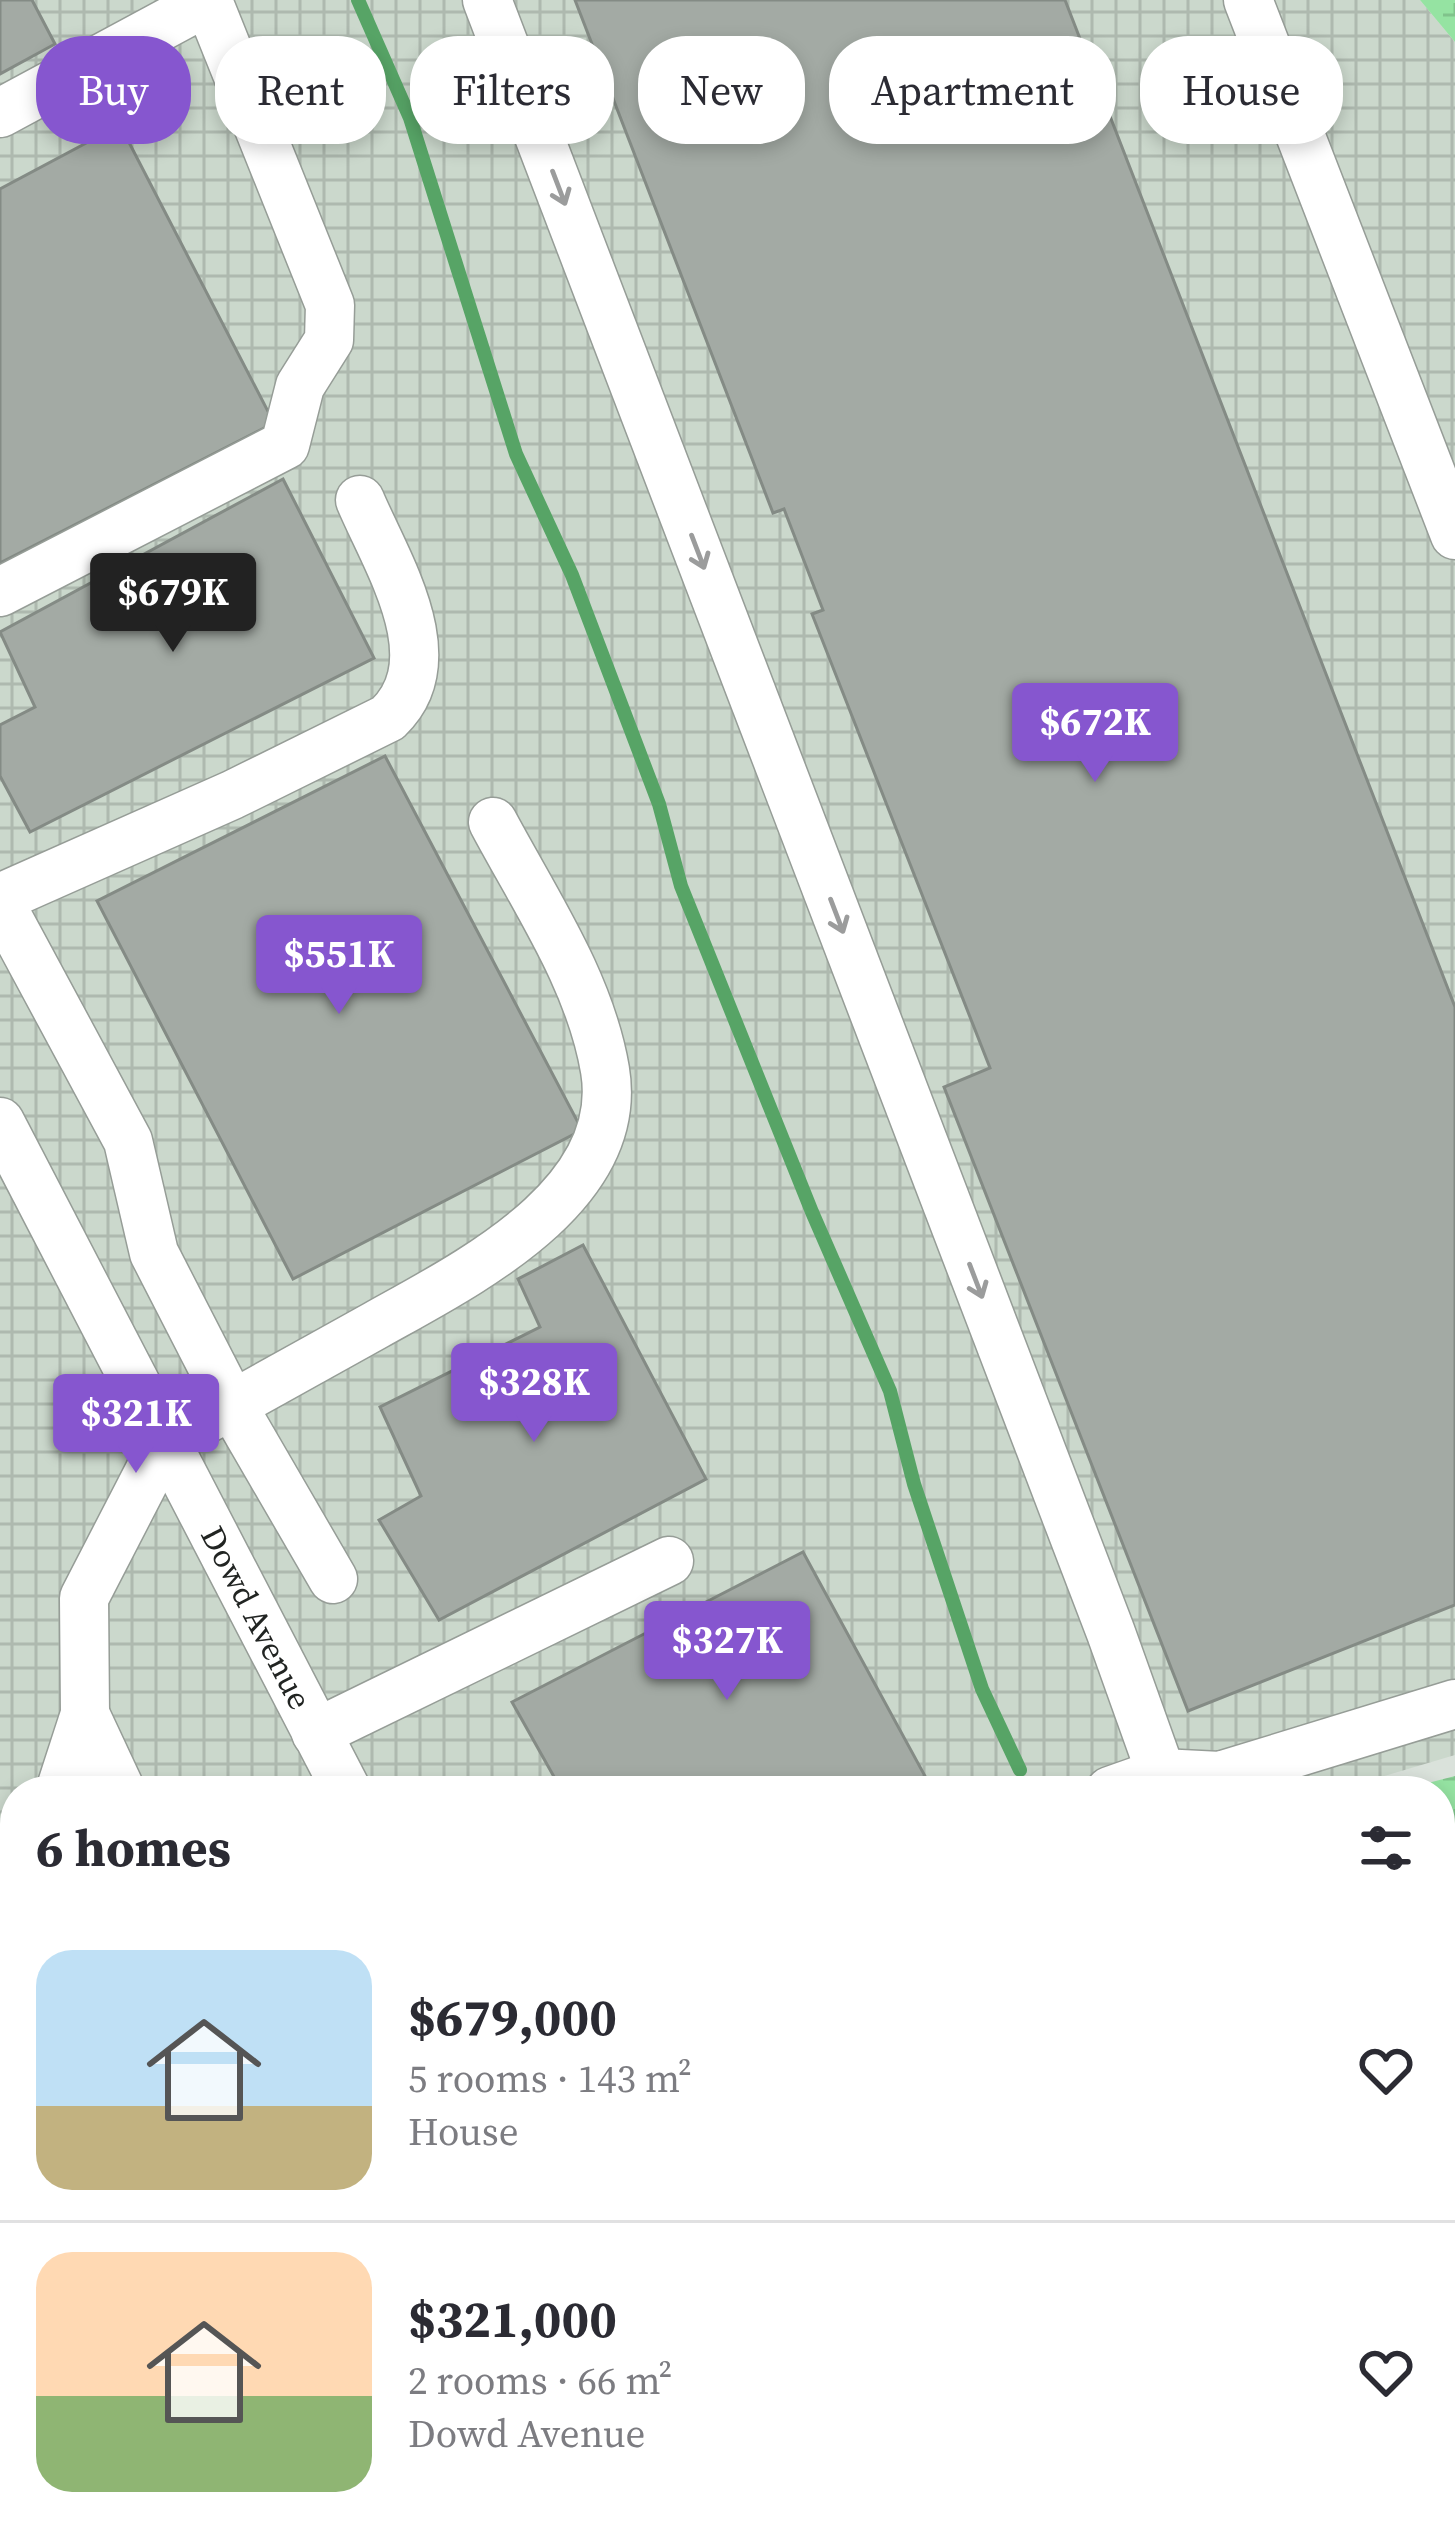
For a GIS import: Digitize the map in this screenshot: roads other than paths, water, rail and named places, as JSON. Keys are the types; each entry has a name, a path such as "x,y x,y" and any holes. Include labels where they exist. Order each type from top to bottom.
{"street":[{"path":"0,113 208,0 330,305 329,340 300,386 285,445 0,592"},
{"path":"487,0 1161,1773"},
{"path":"1248,0 1455,535"},
{"path":"333,1579 232,1405 154,1253 128,1141 0,900 232,795 388,718 405,702 414,672 415,638 359,500"},
{"path":"64,1776 85,1714 84,1598 166,1441 489,1262 579,1178 596,1142 606,1108 605,1072 585,996 493,822"},
{"name":"Dowd Avenue","path":"0,1122 339,1776"},
{"path":"316,1732 669,1562"},
{"path":"1152,1776 1220,1776 1455,1704"},
{"path":"85,1714 114,1776"}],"waterway":[{"path":"358,0 410,118 516,454 572,575 659,804 681,886 812,1212 890,1391 914,1484 982,1689 1020,1770"}]}
